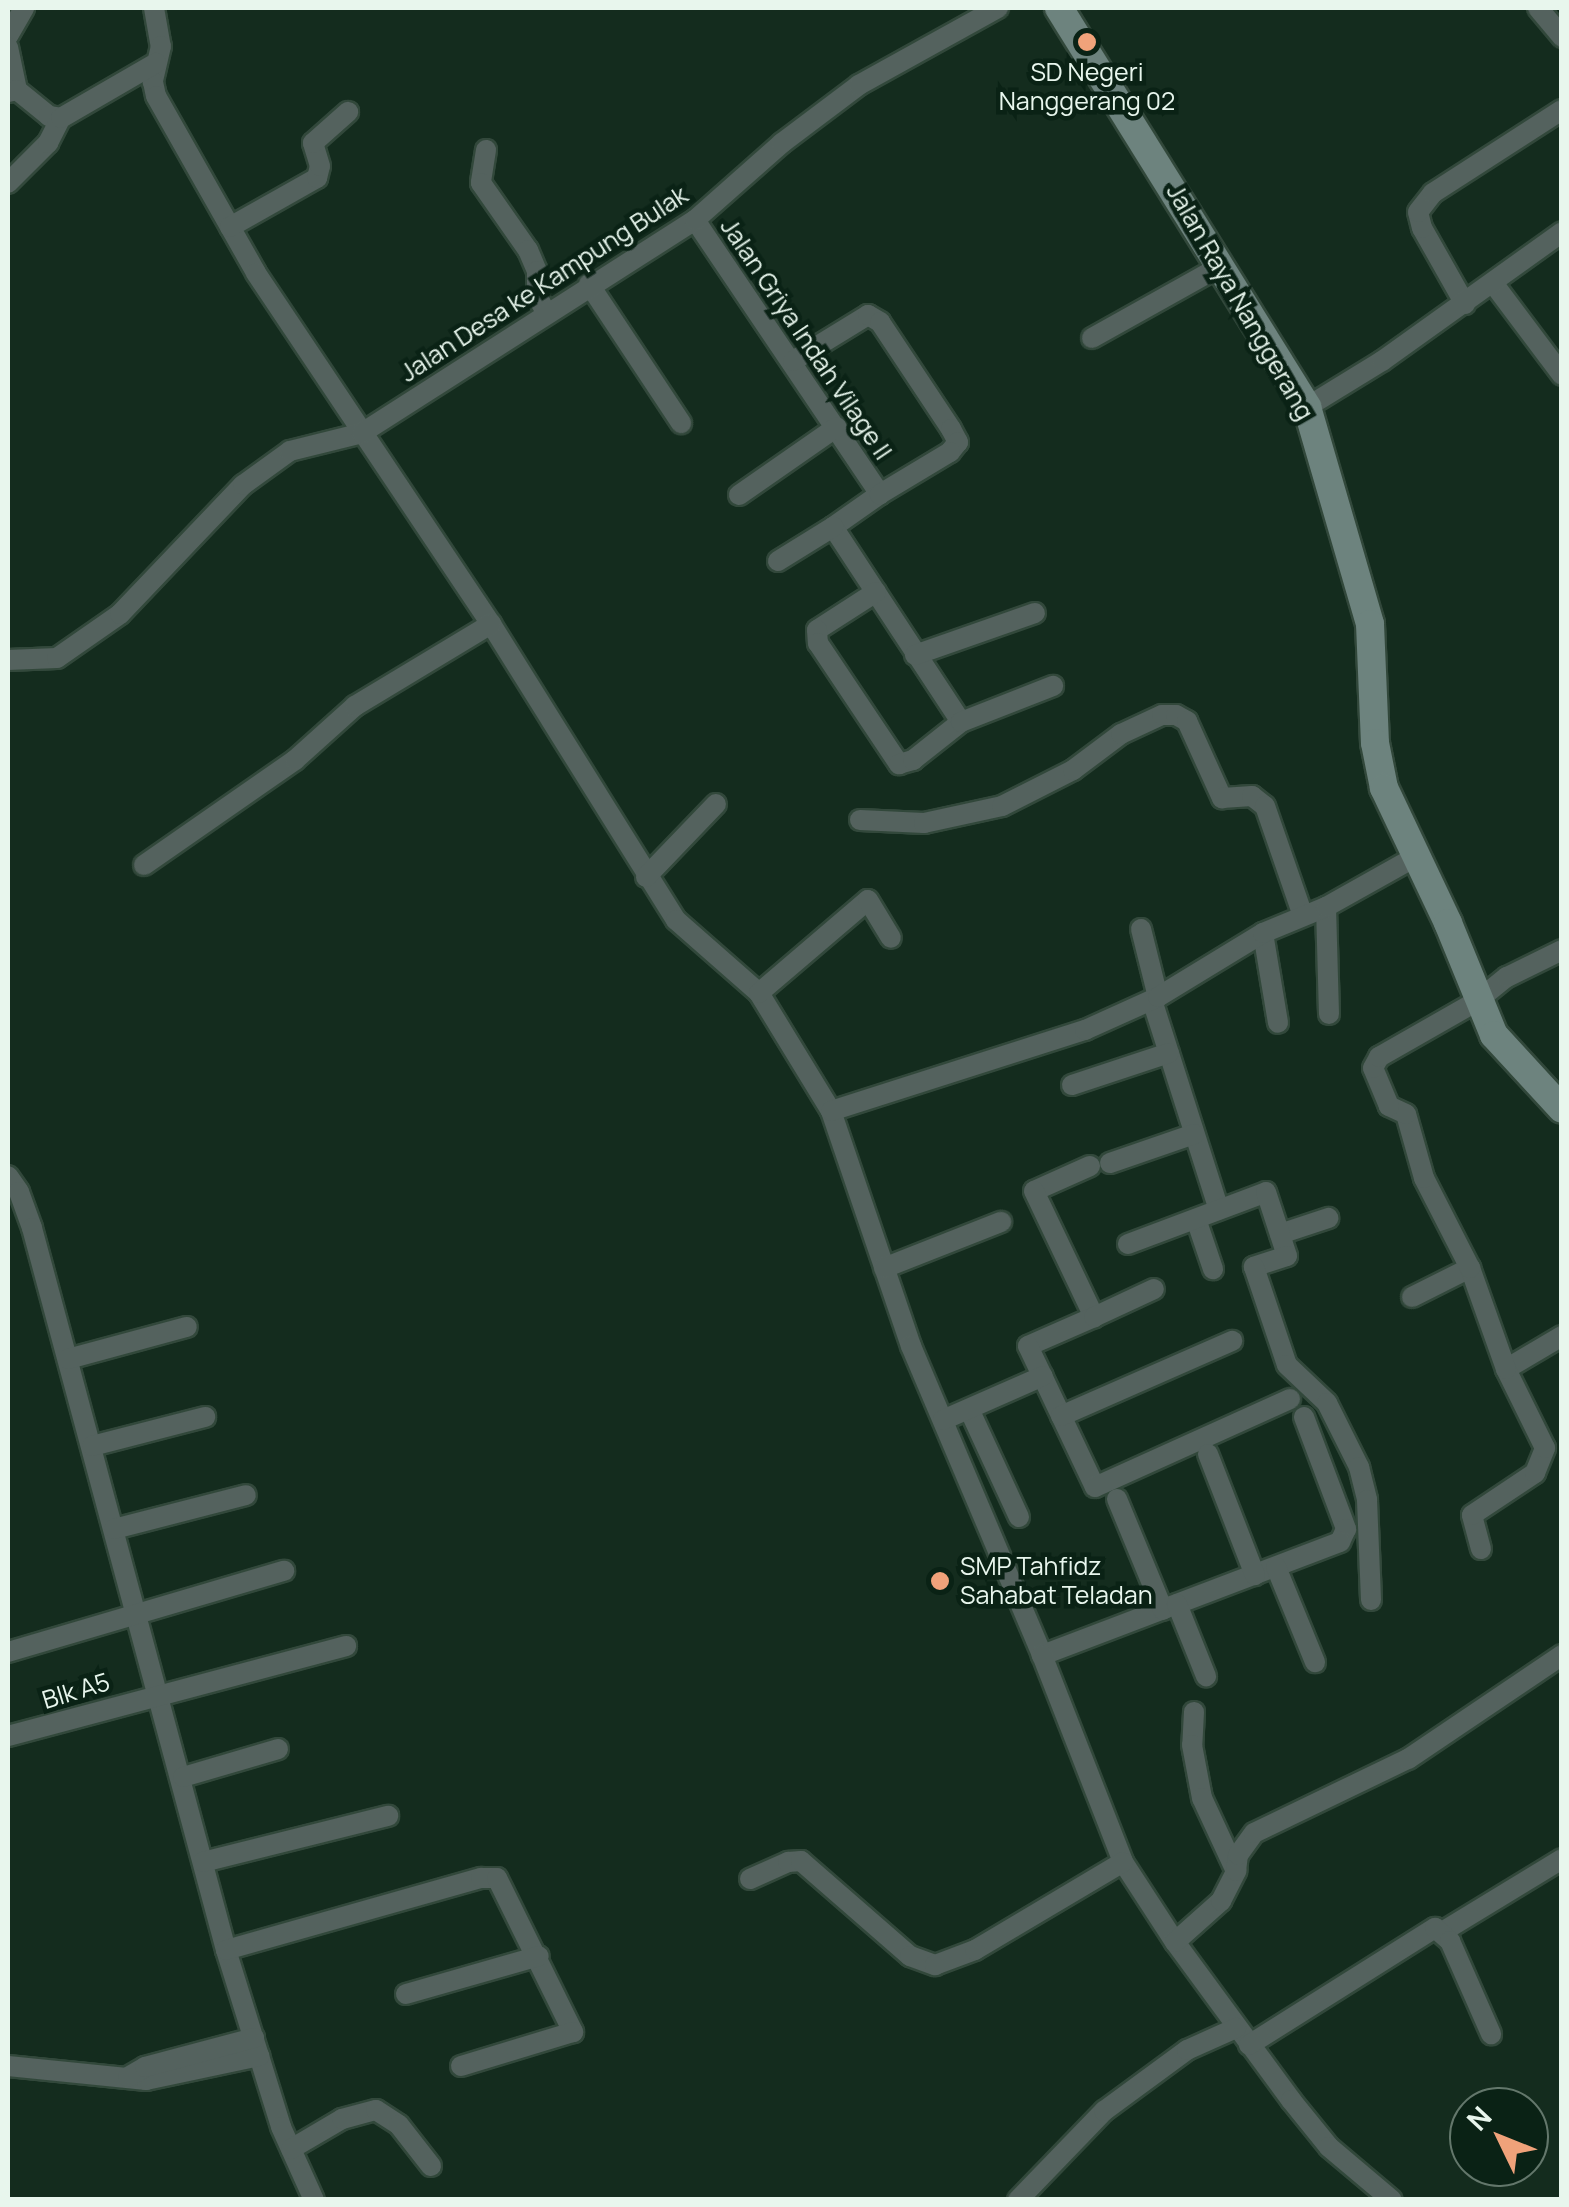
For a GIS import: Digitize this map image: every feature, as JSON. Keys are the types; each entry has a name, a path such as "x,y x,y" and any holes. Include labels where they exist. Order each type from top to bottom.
{"street":[{"path":"8,36 24,8"},
{"path":"154,8 161,46 156,64 156,96 230,227 491,624 646,877 676,920 760,993 831,1111 884,1268 1122,1862 1249,2046 1330,2147 1392,2200"},
{"name":"Jalan Desa ke Kampung Bulak","path":"8,660 57,658 120,614 243,485 290,452 362,432 695,220 782,143 859,85 998,8"},
{"name":"Jalan Raya Nanggerang","path":"1059,8 1180,197 1306,406 1370,624 1375,743 1384,788 1448,923 1494,1036 1518,1067 1562,1109"},
{"path":"1538,8 1562,37"},
{"path":"8,47 12,91 49,116 60,118"},
{"path":"8,184 48,143 60,118 156,64"},
{"path":"230,227 317,178 320,166 312,143 348,112"},
{"path":"1465,304 1422,228 1418,212 1433,193 1559,117"},
{"path":"486,150 481,183 528,250 537,271 537,296 546,312"},
{"name":"Jalan Griya Indah Vilage II","path":"695,220 880,494 778,561"},
{"path":"1306,406 1465,304 1562,232"},
{"path":"1092,338 1219,267"},
{"path":"589,284 681,423"},
{"path":"1493,284 1562,375"},
{"path":"793,361 868,315 880,322 951,429 958,442 950,452 880,494"},
{"path":"739,496 837,427"},
{"path":"833,527 961,722"},
{"path":"876,592 817,630 826,660 900,764 913,760 961,722 1052,686"},
{"path":"916,655 1035,613"},
{"path":"144,865 294,760 355,706 491,624"},
{"path":"860,820 924,823 1002,806 1074,770 1122,734 1162,715 1176,715 1187,721 1222,798 1252,796 1264,806 1304,916"},
{"path":"646,877 716,804"},
{"path":"831,1111 1085,1030 1155,999 1263,933 1326,907 1415,857"},
{"path":"760,993 868,900 891,938"},
{"path":"1326,907 1329,1014"},
{"path":"1141,929 1169,1054 1219,1210"},
{"path":"1263,933 1278,1022"},
{"path":"1481,1549 1472,1514 1530,1478 1544,1458 1545,1448 1506,1369 1470,1268 1424,1178 1406,1114 1390,1106 1374,1068 1379,1058 1477,1001 1507,977 1562,950"},
{"path":"1072,1085 1169,1054"},
{"path":"1094,1317 1034,1192 1194,1134"},
{"path":"8,1176 32,1228 183,1776 226,1950 291,2150 314,2200"},
{"path":"1128,1244 1266,1192 1287,1256 1254,1267 1287,1365 1327,1402 1359,1467 1367,1500 1370,1600"},
{"path":"1280,1234 1328,1218"},
{"path":"1196,1219 1213,1269"},
{"path":"884,1268 1000,1222"},
{"path":"1412,1296 1470,1268"},
{"path":"1154,1289 1028,1346 1095,1487 1290,1399"},
{"path":"68,1359 187,1327"},
{"path":"1506,1369 1562,1336"},
{"path":"1061,1416 1232,1341"},
{"path":"943,1420 1042,1376"},
{"path":"969,1408 1019,1516"},
{"path":"92,1446 206,1417"},
{"path":"1042,1656 1340,1542 1346,1533 1304,1417"},
{"path":"1208,1454 1255,1575"},
{"path":"114,1529 246,1494"},
{"path":"1117,1499 1206,1676"},
{"path":"1276,1567 1316,1662"},
{"path":"8,1652 284,1571"},
{"name":"Blk A5","path":"8,1736 160,1692 346,1646"},
{"path":"1175,1942 1221,1900 1236,1871 1238,1855 1254,1833 1408,1759 1562,1655"},
{"path":"1194,1712 1192,1745 1202,1798 1236,1871"},
{"path":"183,1776 278,1749"},
{"path":"203,1862 388,1816"},
{"path":"1249,2046 1428,1928 1442,1932 1562,1859"},
{"path":"750,1879 788,1862 801,1861 910,1956 935,1965 974,1950 1122,1862"},
{"path":"226,1950 481,1878 497,1878 538,1956 572,2034 461,2066"},
{"path":"1442,1932 1491,2034"},
{"path":"406,1994 538,1956"},
{"path":"1018,2200 1104,2111 1187,2050 1236,2028"},
{"path":"8,2066 73,2076 162,2079 256,2047"},
{"path":"291,2150 342,2119 376,2110 399,2125 431,2166"}],"place":[{"name":"SD Negeri Nanggerang 02","path":"1087,42"},
{"name":"SMP Tahfidz Sahabat Teladan","path":"940,1581"}]}
